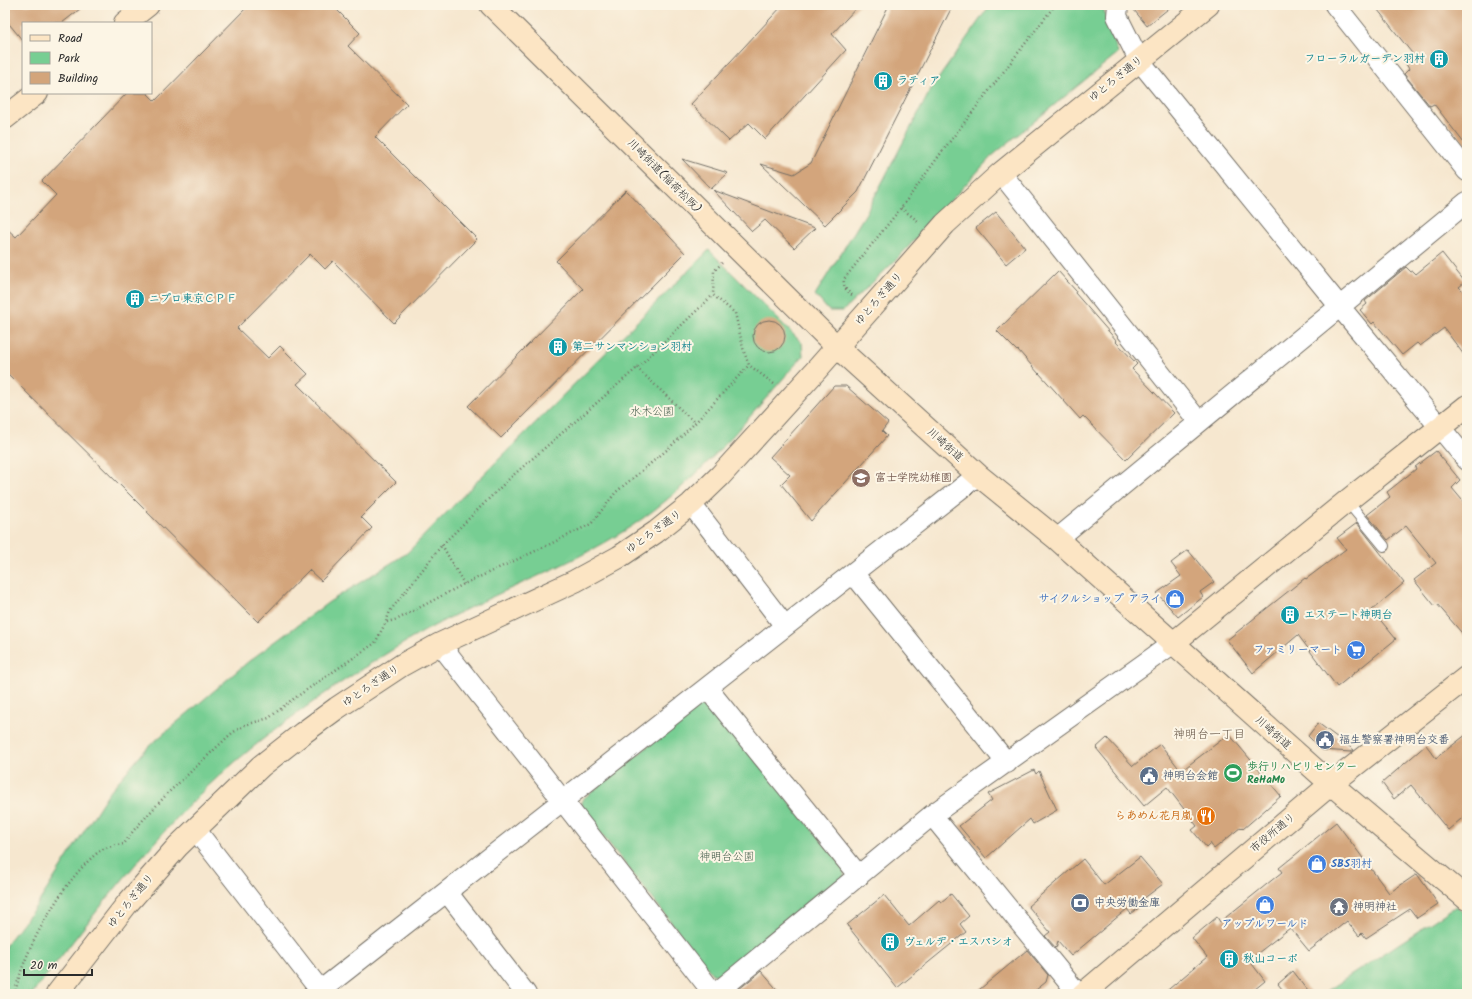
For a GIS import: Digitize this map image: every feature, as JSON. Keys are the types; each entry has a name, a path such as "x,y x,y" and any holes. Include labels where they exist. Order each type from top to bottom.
{"street":[{"path":"126,22 148,5"},
{"name":"川崎街道(稲荷松阪)","path":"491,5 837,347"},
{"path":"1118,5 1117,16 1139,60 1467,460"},
{"name":"ゆとろぎ通り","path":"57,994 146,882 195,829 261,766 303,733 337,708 402,665 440,644 575,581 619,558 656,532 691,504 720,476 837,347 945,224 1001,173 1208,5"},
{"path":"1335,5 1467,172"},
{"path":"5,118 36,94"},
{"path":"1001,173 1199,422"},
{"path":"1056,539 1467,202"},
{"name":"川崎街道","path":"837,347 978,475 1056,539 1172,644 1331,784 1467,899"},
{"path":"440,644 714,994 860,876 932,815 1172,644 1347,501 1467,406"},
{"path":"195,829 320,993 978,475"},
{"path":"691,504 785,626"},
{"path":"854,573 1007,763"},
{"name":"市役所通り","path":"1083,994 1331,784 1467,677"},
{"path":"707,688 860,876"},
{"path":"932,815 1078,994"},
{"path":"447,892 526,994"}],"lane":[{"path":"1347,501 1384,546"}],"path":[{"path":"868,312 846,290 843,285 844,279 901,208 944,149 1055,5"},
{"path":"901,208 920,223"},
{"path":"14,994 25,959 40,928 65,889 85,864 102,850 124,844 132,831 168,793 232,733 245,725 269,718 288,702 375,643 390,611 442,545 510,478 637,368 713,295 714,271 722,263"},
{"path":"713,295 735,312 744,352 749,365 778,388"},
{"path":"386,622 398,619 464,584 591,524 616,492 668,449 695,423 749,365"},
{"path":"637,368 695,423"},
{"path":"442,545 464,584"}],"green space":[{"path":"990,5 1105,5 1104,11 1118,53 992,156 897,259 843,311 829,311 815,295 866,213 931,89"},
{"name":"水木公園","path":"709,250 802,343 803,356 727,442 665,502 621,533 576,558 484,601 427,630 346,680 314,701 282,725 220,775 182,812 137,862 32,994 5,994 5,946 37,905 109,792 148,747 249,661 329,602 407,553 497,461"},
{"name":"神明台公園","path":"699,705 713,707 844,868 844,882 724,976 712,974 581,808 583,799"},
{"path":"1456,906 1467,916 1467,994 1329,994 1327,991"}],"building":[{"path":"5,5 85,5 63,22 22,22 22,40 5,19"},
{"name":"ニプロ東京ＣＰＦ","path":"249,5 332,5 360,33 348,46 407,104 375,137 477,239 394,323 333,261 325,269 310,254 237,328 268,358 280,346 308,374 297,384 396,482 361,517 372,528 321,581 309,570 258,622 5,371 5,227 16,237 56,195 42,181 126,94 148,94 155,101"},
{"path":"783,5 859,5 832,34 846,50 765,139 749,123 729,141 691,104"},
{"name":"ラティア","path":"889,5 953,5 858,192 825,225 761,164 794,174 811,163"},
{"path":"1130,5 1173,5 1147,26"},
{"name":"フローラルガーデン羽村","path":"1374,5 1467,5 1467,147 1434,104 1430,106 1404,74 1409,69 1406,64 1415,57"},
{"path":"682,159 728,173 711,189"},
{"name":"第二サンマンション羽村","path":"626,190 685,253 501,438 468,406 583,289 556,261"},
{"path":"713,190 815,228 794,248 765,220 752,231"},
{"path":"996,212 1025,248 1006,264 976,228"},
{"path":"1442,253 1465,282 1459,287 1467,295 1467,359 1444,328 1420,346 1417,343 1402,355 1374,322 1372,324 1360,310 1367,304 1365,301 1406,267 1411,272 1413,271 1416,274"},
{"path":"1058,271 1117,341 1116,342 1137,364 1132,369 1174,413 1126,460 1083,416 1080,419 1018,350 1017,351 997,331"},
{"path":"772,320 778,322 783,327 785,336 783,345 778,350 766,352 760,350 755,345 753,333 755,327 760,322"},
{"path":"834,386 846,386 888,423 882,431 887,436 811,521 781,484 790,475 770,457"},
{"path":"1436,451 1460,480 1452,488 1467,506 1467,639 1437,604 1435,606 1414,580 1436,563 1406,526 1388,540 1367,515 1390,497 1387,492 1416,469 1415,467"},
{"path":"1357,523 1404,583 1372,610 1396,639 1337,687 1298,635 1253,673 1227,640 1305,578 1306,579 1346,549 1337,538"},
{"path":"1188,550 1214,582 1200,592 1203,597 1178,617 1157,593 1181,576 1171,563"},
{"path":"1318,723 1354,750 1351,752 1322,750 1308,736"},
{"path":"1229,734 1281,796 1243,829 1241,827 1214,849 1210,843 1206,847 1192,830 1197,826 1167,787 1144,806 1096,748 1107,738 1133,766 1160,744 1181,771"},
{"path":"1467,734 1467,814 1448,830 1411,785 1394,799 1382,783 1426,745 1436,758"},
{"path":"1034,770 1036,774 1039,771 1057,810 1033,824 1030,819 986,858 959,826 992,800 988,794"},
{"path":"1336,822 1389,893 1417,874 1438,904 1417,918 1410,909 1366,938 1362,933 1359,936 1347,921 1309,951 1290,928 1249,960 1265,981 1249,994 1163,994 1207,957 1192,938 1217,917 1220,922 1282,872 1279,868"},
{"path":"1140,857 1163,884 1143,899 1146,902 1131,914 1127,909 1071,956 1058,941 1056,948 1045,936 1050,932 1028,906 1083,859 1104,885"},
{"name":"ヴェルデ・エスパシオ","path":"951,894 969,916 960,924 966,932 897,988 847,925 884,895 909,926 939,900 941,902"},
{"path":"1027,950 1048,975 1046,982 1031,994 974,994"},
{"path":"761,971 781,994 733,994 760,972"},
{"path":"1293,971 1311,994 1286,994 1278,984"}],"place":[{"name":"フローラルガーデン羽村","path":"1439,59"},
{"name":"ラティア","path":"883,81"},
{"name":"ニプロ東京ＣＰＦ","path":"135,299"},
{"name":"第二サンマンション羽村","path":"558,347"},
{"name":"富士学院幼稚園","path":"861,478"},
{"name":"サイクルショップ アライ","path":"1175,599"},
{"name":"エステート神明台","path":"1290,615"},
{"name":"ファミリーマート","path":"1356,650"},
{"name":"福生警察署神明台交番","path":"1325,740"},
{"name":"歩行リハビリセンター ReHaMo","path":"1233,773"},
{"name":"神明台会館","path":"1149,776"},
{"name":"らあめん花月嵐","path":"1206,816"},
{"name":"SBS羽村","path":"1317,864"},
{"name":"中央労働金庫","path":"1080,903"},
{"name":"アップルワールド","path":"1265,905"},
{"name":"神明神社","path":"1339,907"},
{"name":"ヴェルデ・エスパシオ","path":"890,942"},
{"name":"秋山コーポ","path":"1229,959"}],"district":[{"name":"神明台一丁目","path":"1209,734"}]}
